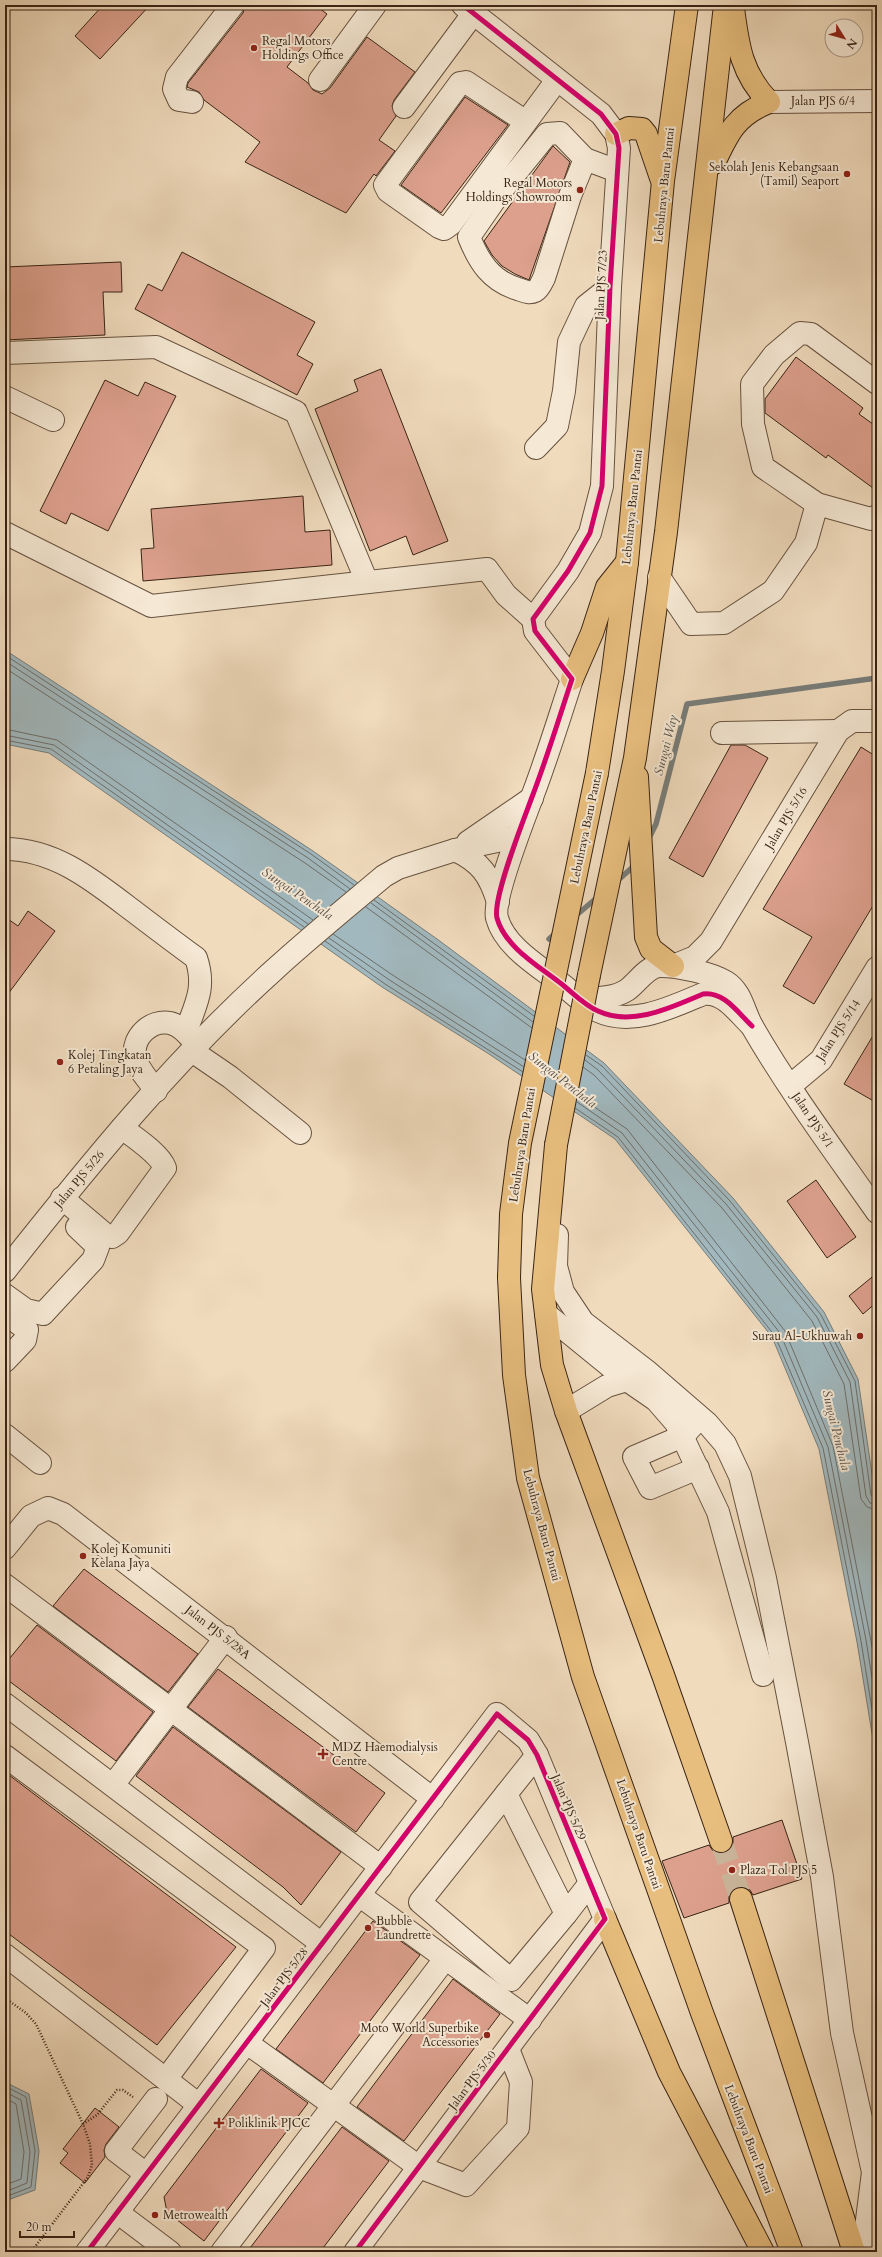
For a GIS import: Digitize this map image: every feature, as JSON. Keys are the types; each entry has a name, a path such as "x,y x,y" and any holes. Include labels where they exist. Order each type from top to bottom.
{"highway":[{"name":"Lebuhraya Baru Pantai","path":"687,5 662,181 627,562 613,671 597,774 520,1143 511,1214 509,1278 514,1375 528,1478 583,1677 700,2006 792,2252"},
{"path":"721,1841 663,1676 566,1411 552,1365 543,1289 555,1149 623,805 635,758 666,532 726,5"},
{"path":"707,177 734,126 748,111 769,102 748,76 742,60 732,5"},
{"path":"616,134 629,128 642,129 646,134 662,181"},
{"path":"572,679 590,639 607,587 627,562"},
{"path":"635,758 646,937 652,950 672,966"},
{"path":"741,1899 854,2252"},
{"path":"605,1919 669,2072 763,2252"}],"street":[{"path":"192,102 179,100 174,89 177,77 233,5"},
{"path":"320,80 375,5"},
{"path":"404,107 468,9"},
{"name":"Jalan PJS 7/23","path":"468,9 601,114 616,134 619,148 610,287 602,486 590,533 568,571 534,619"},
{"path":"526,122 466,82 460,83 385,186 388,191 444,229 451,224 557,80"},
{"name":"Jalan PJS 6/4","path":"769,102 877,101"},
{"path":"585,159 570,196 544,278 536,290 529,293 502,284 493,277 475,252 469,237 498,195 547,134 560,133 585,159 617,171"},
{"path":"536,448 557,426 564,391 569,342 586,306 610,287"},
{"path":"877,384 811,334 800,333 774,355 752,384 753,424 762,467 817,504 870,518 877,516"},
{"path":"5,353 156,347 296,412 367,582"},
{"path":"5,397 53,420"},
{"path":"659,577 691,624 724,623 773,590 806,543 817,504"},
{"path":"5,533 151,606 487,569 506,595 534,619 535,631 572,679 532,798 516,837 498,902"},
{"name":"Jalan PJS 5/16","path":"672,966 695,957 711,940 838,731 852,721 877,721"},
{"path":"722,733 838,731"},
{"path":"455,850 532,798"},
{"path":"455,850 516,837"},
{"path":"5,849 24,849 70,866 100,885 196,958 201,974 192,1043"},
{"path":"455,850 468,856 491,881 498,902"},
{"name":"Jalan PJS 5/26","path":"5,1271 58,1204 156,1090 192,1043 274,970 384,876 409,865 455,850"},
{"name":"Jalan PJS 5/1","path":"498,902 496,916 504,934 516,948 598,1012 615,1016 654,1013 703,994 711,993 726,1001 752,1026"},
{"path":"711,940 716,964 726,982"},
{"path":"580,999 608,998 627,990 653,968 659,965 672,966 726,982"},
{"path":"665,1010 675,999 679,991 680,983 672,966"},
{"name":"Jalan PJS 5/14","path":"790,1086 821,1060 877,968"},
{"name":"Jalan PJS 5/1","path":"726,982 745,1006 752,1026 790,1086 877,1212"},
{"path":"156,1090 138,1065 136,1046 139,1037 153,1024 162,1022 171,1023 230,1077 300,1133"},
{"path":"58,1204 107,1236 112,1237 118,1233 165,1168 163,1163 144,1144 122,1128"},
{"path":"555,1149 557,1216 556,1266 563,1292 583,1322 648,1372 701,1418 725,1444 740,1476 765,1578 822,1876 842,2033 873,2172 863,2252"},
{"path":"5,1295 26,1310 43,1314 93,1260 98,1246 58,1204"},
{"path":"5,1313 27,1330 25,1340 5,1361"},
{"path":"546,1314 627,1380 656,1400 676,1423 718,1512 763,1675"},
{"path":"566,1411 607,1386 627,1380"},
{"path":"698,1468 650,1488 634,1457 683,1436 701,1418"},
{"path":"5,1435 40,1463"},
{"name":"Jalan PJS 5/28A","path":"5,1548 31,1516 48,1508 63,1514 226,1638 433,1799"},
{"path":"5,1585 381,1867"},
{"path":"113,1785 226,1638"},
{"path":"5,1704 322,1944"},
{"name":"Jalan PJS 5/28","path":"87,2252 497,1714"},
{"name":"Jalan PJS 5/29","path":"497,1714 528,1740 537,1755 605,1919"},
{"path":"537,1755 420,1902 511,1980 590,1883"},
{"path":"5,1756 264,1948 166,2079"},
{"path":"506,1794 566,1914"},
{"path":"359,1895 530,2020"},
{"name":"Jalan PJS 5/30","path":"355,2252 605,1919"},
{"path":"5,1955 199,2105"},
{"path":"222,2252 446,1959"},
{"path":"247,2043 419,2167 466,2185 518,2128 521,2082 508,2049"},
{"path":"146,2174 116,2151 152,2104"},
{"path":"117,2212 170,2252"}],"path":[{"path":"5,1998 26,2012 36,2024 83,2124 92,2150 92,2165 88,2177 31,2252"},
{"path":"83,2124 97,2115 120,2089 152,2104"}],"water":[{"name":"Sungai Penchala","path":"5,650 313,851 437,939 604,1063 733,1198 824,1312 858,1379 877,1508 877,1764 857,1642 819,1449 772,1337 615,1139 489,1054 382,987 49,753 5,744"},
{"path":"5,2082 29,2094 39,2151 35,2190 5,2201"}],"building":[{"path":"103,5 150,5 100,59 75,36"},
{"path":"245,5 315,5 327,14 287,67 308,83 313,90 322,94 330,88 367,37 415,72 394,100 392,106 396,116 379,140 395,151 376,176 374,174 346,213 245,162 260,142 204,100 199,92 187,87 188,83 243,13"},
{"path":"465,97 508,125 441,213 401,185"},
{"path":"553,146 570,162 529,280 502,266 492,255 484,241"},
{"path":"182,252 315,322 297,355 313,364 297,395 135,309 148,284 162,291"},
{"path":"121,262 122,292 103,292 105,335 5,340 5,267"},
{"path":"796,357 863,408 859,414 877,427 877,491 828,455 826,458 765,413 765,399"},
{"path":"381,369 448,541 413,555 406,536 370,551 315,409 358,391 354,380"},
{"path":"105,380 138,396 145,382 176,396 108,531 71,513 66,524 40,511"},
{"path":"303,496 305,532 330,530 332,565 143,581 141,549 154,548 151,509"},
{"path":"731,745 745,745 768,758 703,877 669,858"},
{"path":"861,747 877,757 877,899 814,1004 783,986 812,937 763,909"},
{"path":"28,911 55,931 5,998 5,917 18,926"},
{"path":"877,1029 877,1103 844,1084"},
{"path":"816,1180 856,1237 827,1258 787,1201"},
{"path":"877,1273 877,1302 863,1314 849,1296"},
{"path":"84,1569 198,1654 168,1692 53,1606"},
{"path":"37,1625 153,1712 116,1761 5,1678 5,1664"},
{"path":"218,1669 385,1793 356,1832 188,1707"},
{"path":"173,1727 341,1852 301,1905 283,1887 136,1776"},
{"path":"5,1772 236,1947 157,2045 5,1931"},
{"name":"Plaza Tol PJS 5","path":"782,1820 802,1879 753,1895 750,1890 744,1887 737,1887 729,1896 729,1903 684,1918 662,1861 709,1845 713,1851 725,1853 731,1849 733,1837"},
{"path":"373,1921 420,1955 323,2083 276,2049"},
{"path":"453,1979 500,2014 404,2141 357,2107"},
{"path":"261,2069 308,2103 204,2241 167,2212 164,2197"},
{"path":"95,2108 119,2127 106,2144 104,2150 105,2157 85,2183 60,2163 68,2153 63,2149"},
{"path":"342,2127 389,2161 320,2252 247,2252"}],"waterway":[{"name":"Sungai Way","path":"648,840 656,824 687,704 877,678"},
{"name":"Sungai Way","path":"616,882 635,865"},
{"name":"Sungai Way","path":"573,918 599,896"},
{"name":"Sungai Way","path":"549,939 558,931"}],"tunnel":[{"path":"721,1841 741,1899"}],"cycle path":[{"path":"463,5 601,114 616,134 619,148 610,287 602,486 590,533 568,571 533,619 535,631 572,679 543,768 504,877 499,894 497,918 501,929 516,948 585,1003 598,1011 624,1017 638,1016 665,1009 703,994 711,994 724,999 752,1026"},
{"path":"87,2252 497,1714 528,1740 537,1755 605,1919 355,2252"}],"place":[{"name":"Regal Motors Holdings Office","path":"254,48"},
{"name":"Sekolah Jenis Kebangsaan (Tamil) Seaport","path":"847,174"},
{"name":"Regal Motors Holdings Showroom","path":"580,190"},
{"name":"Kolej Tingkatan 6 Petaling Jaya","path":"60,1062"},
{"name":"Surau Al-Ukhuwah","path":"860,1336"},
{"name":"Kolej Komuniti Kelana Jaya","path":"83,1556"},
{"name":"MDZ Haemodialysis Centre","path":"323,1754"},
{"name":"Plaza Tol PJS 5","path":"732,1870"},
{"name":"Bubble Laundrette","path":"368,1928"},
{"name":"Moto World Superbike Accessories","path":"487,2035"},
{"name":"Poliklinik PJCC","path":"219,2123"},
{"name":"Metrowealth","path":"155,2215"}]}
